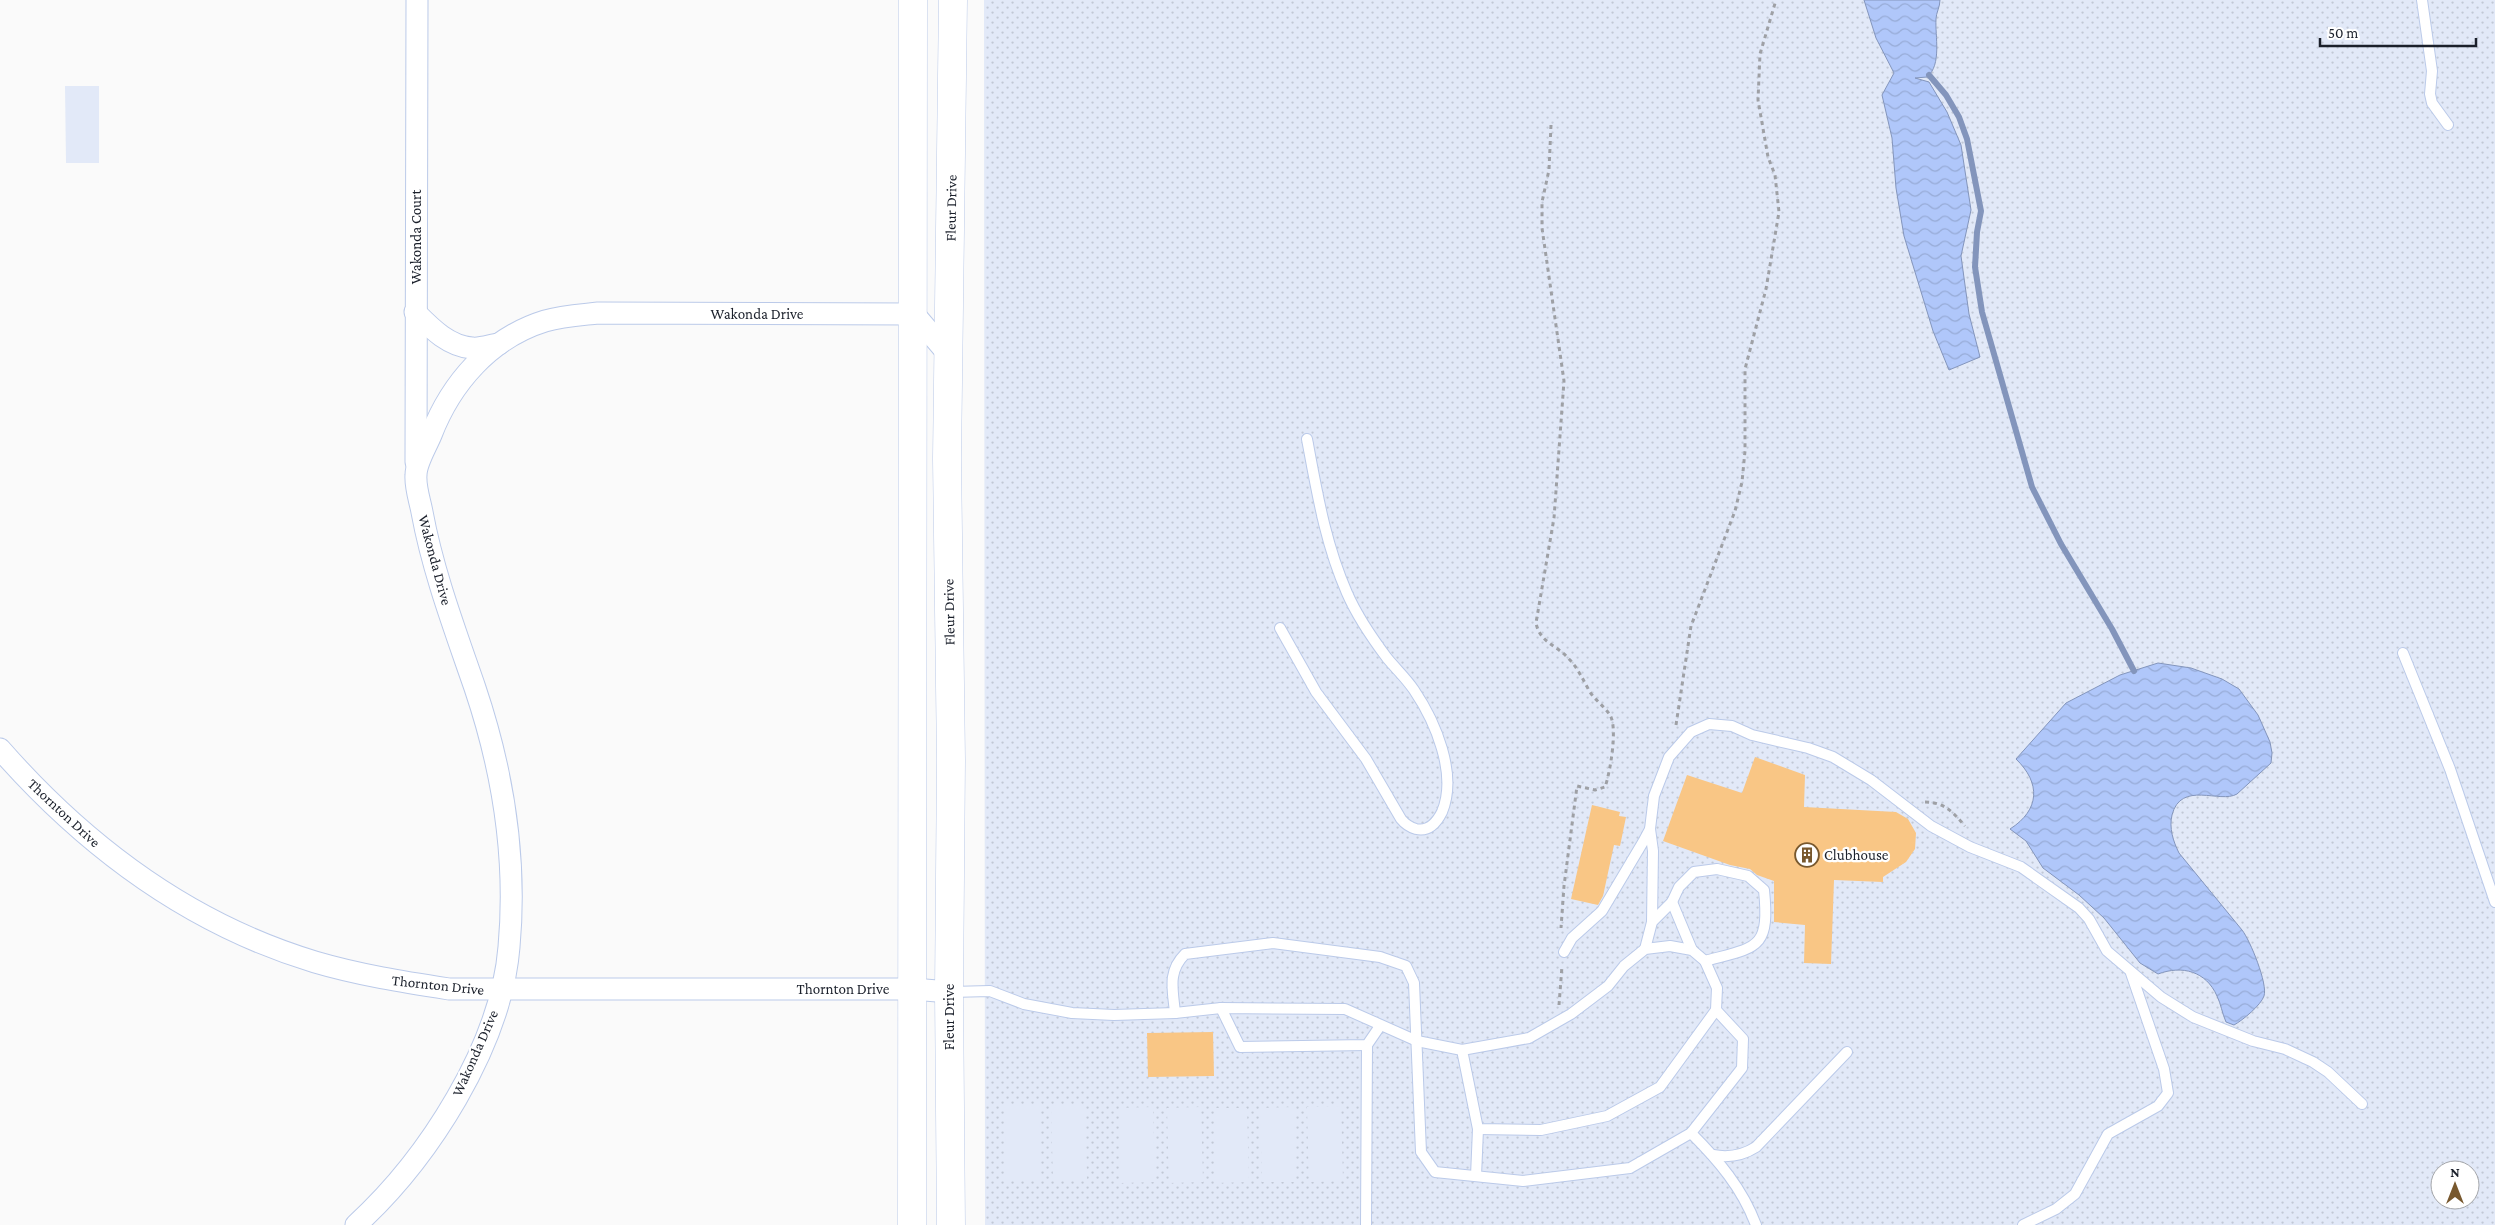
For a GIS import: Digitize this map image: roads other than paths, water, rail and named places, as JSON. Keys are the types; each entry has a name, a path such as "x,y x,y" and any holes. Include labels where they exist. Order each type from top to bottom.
{"main road":[{"path":"912,1225 913,0"},
{"name":"Fleur Drive","path":"951,1225 949,992 951,770 947,459 953,0"}],"street":[{"name":"Wakonda Court","path":"416,474 417,0"},
{"path":"416,312 435,332 454,344 473,349 500,344"},
{"name":"Wakonda Drive","path":"356,1225 410,1168 442,1122 470,1073 489,1028 501,990 510,941 512,889 508,826 497,764 480,703 438,578 426,535 416,474 446,400 468,371 500,344 527,328 544,321 562,317 598,313 914,314"},
{"path":"914,314 949,355"},
{"name":"Thornton Drive","path":"0,749 28,781 77,829 131,871 189,908 250,938 315,962 381,979 449,989 913,989 949,992"}],"lane":[{"path":"2422,0 2432,71 2430,94 2432,103 2448,126"},
{"path":"1280,628 1316,692 1366,759 1401,818 1406,824 1419,830 1431,827 1439,816 1447,794 1447,776 1440,748 1422,703 1407,680 1388,659 1366,628 1347,594 1333,557 1322,519 1307,439"},
{"path":"2403,653 2450,768 2495,902"},
{"path":"1645,949 1652,922 1653,852 1650,829 1654,796 1672,754 1691,732 1709,724 1732,726 1752,735 1808,748 1833,757 1870,780 1931,826 1970,847 2014,864 2066,897 2089,919 2107,952 2161,997 2193,1018 2253,1041 2285,1049 2313,1062 2328,1072 2362,1104"},
{"path":"1564,952 1572,938 1602,911 1650,829"},
{"path":"1652,922 1672,902 1679,886 1694,872 1718,869 1748,876 1764,890 1766,913 1764,935 1749,949 1705,961"},
{"path":"1478,1129 1541,1130 1607,1116 1660,1086 1716,1010 1717,988 1705,961 1692,950 1672,902"},
{"path":"1176,1013 1172,980 1175,964 1185,954 1273,943 1380,957 1406,966 1414,983 1421,1152 1435,1172 1523,1181 1630,1168 1691,1133 1742,1068 1743,1039 1716,1010"},
{"path":"949,992 990,991 1024,1004 1072,1013 1114,1015 1176,1013 1221,1008 1345,1009 1417,1041 1462,1050 1529,1038 1558,1022 1608,986 1624,966 1645,949 1670,946 1692,950"},
{"path":"2023,1225 2056,1209 2075,1194 2108,1134 2158,1106 2168,1093 2164,1069 2131,972"},
{"path":"1221,1008 1240,1047 1368,1045"},
{"path":"1366,1225 1368,1045 1380,1026"},
{"path":"1462,1050 1478,1129 1476,1176"},
{"path":"1713,1155 1722,1157 1741,1155 1756,1147 1847,1052"},
{"path":"1691,1133 1713,1155 1743,1196 1756,1225"}],"water":[{"path":"1864,0 1940,0 1936,17 1937,50 1935,65 1927,77 1915,78 1929,82 1947,112 1961,145 1971,210 1961,256 1969,314 1980,357 1949,370 1933,331 1904,236 1896,188 1892,138 1882,95 1894,73 1876,38"},
{"path":"2158,663 2191,668 2222,679 2239,689 2258,715 2270,742 2271,763 2237,794 2221,797 2202,795 2184,798 2177,804 2171,820 2172,834 2179,853 2242,930 2254,952 2261,972 2265,990 2262,1000 2251,1012 2234,1025 2226,1022 2218,999 2207,981 2192,972 2184,970 2167,971 2158,974 2140,963 2104,918 2079,895 2043,868 2026,841 2010,829 2020,822 2027,813 2032,805 2034,796 2030,777 2016,759 2066,703 2120,675"}],"waterway":[{"path":"1929,75 1946,95 1959,117 1967,139 1981,211 1977,232 1975,267 1982,312 2032,487 2061,544 2112,629 2134,671"}],"place":[{"name":"Clubhouse","path":"1807,855"}]}
